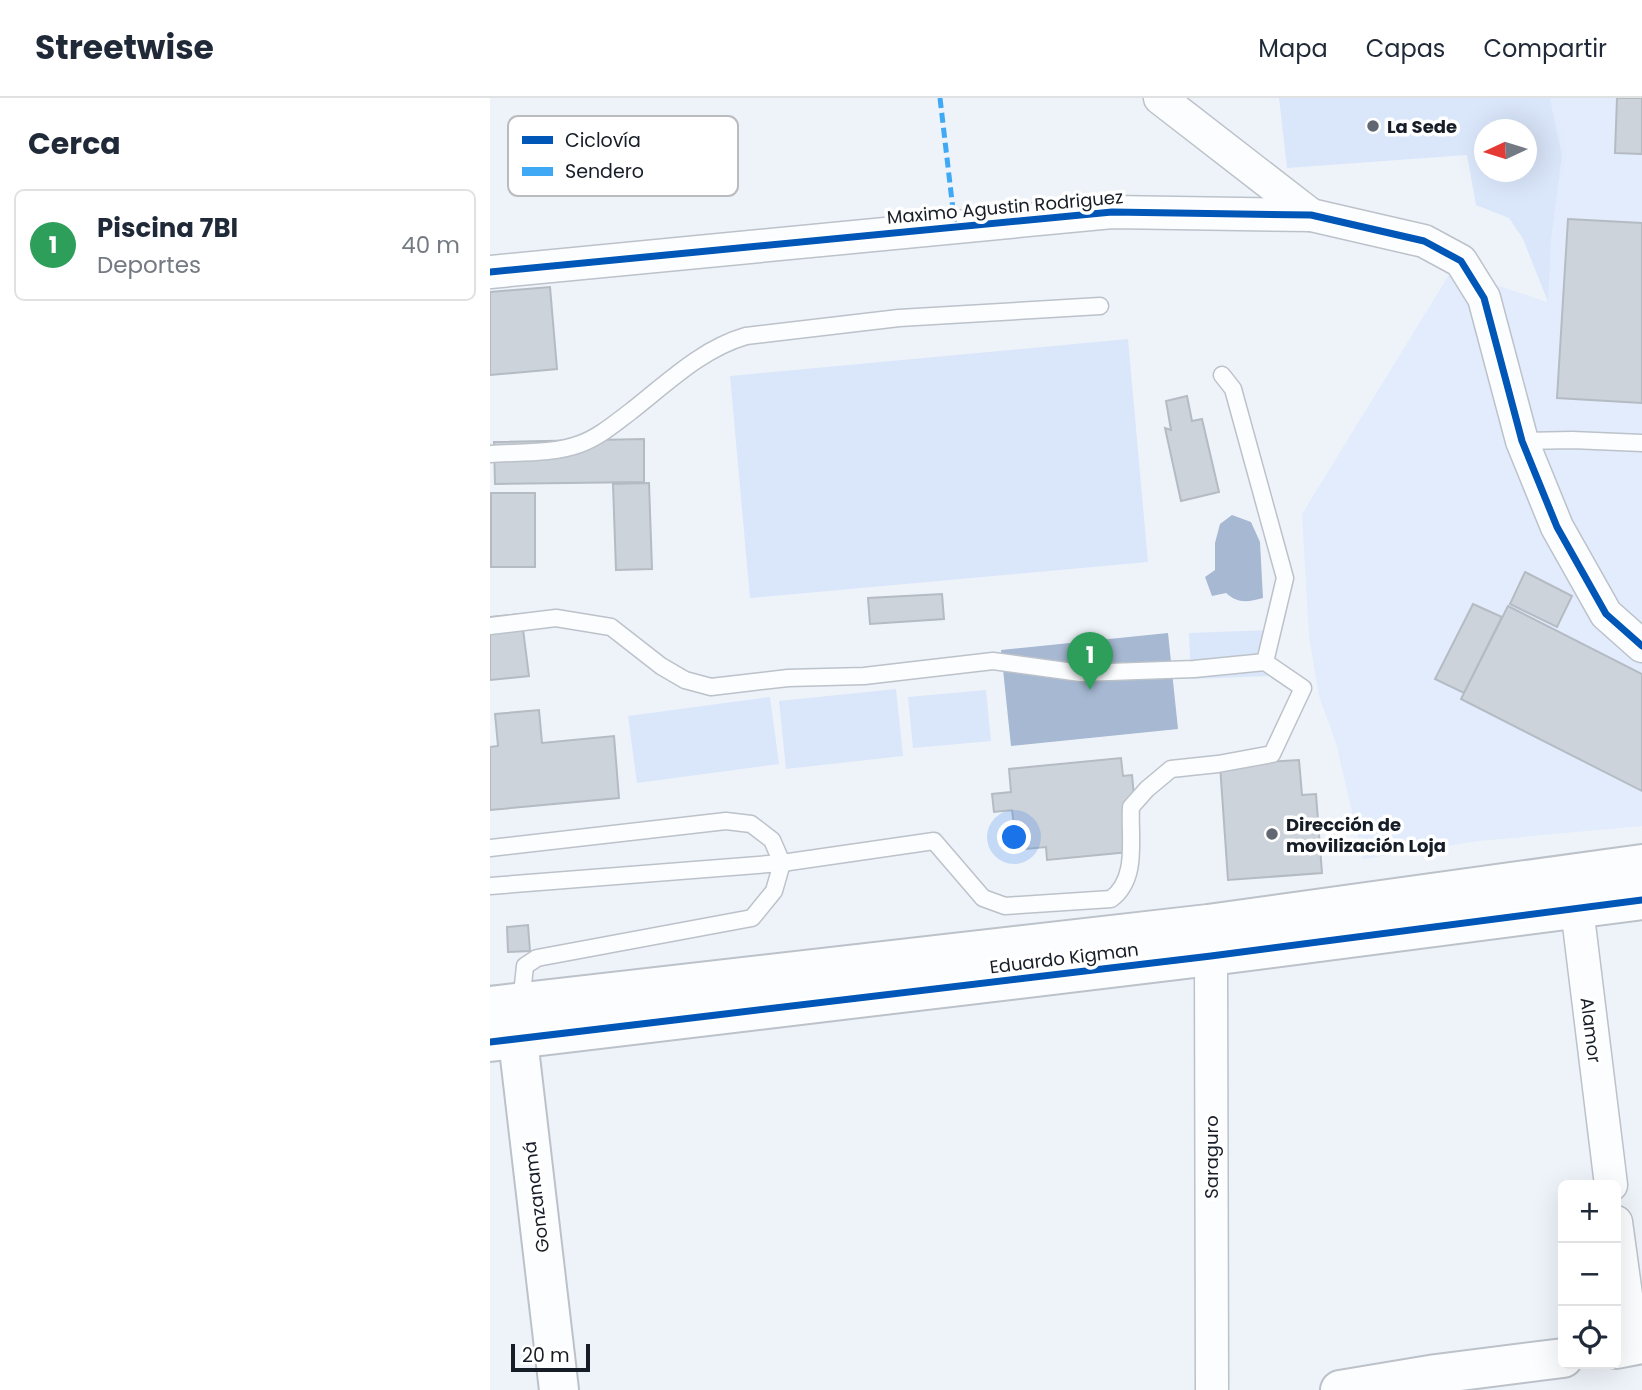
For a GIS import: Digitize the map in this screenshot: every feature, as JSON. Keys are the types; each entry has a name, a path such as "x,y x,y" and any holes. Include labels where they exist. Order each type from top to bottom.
{"street":[{"path":"1160,98 1311,215"},
{"name":"Maximo Agustin Rodriguez","path":"490,272 1112,212 1311,215 1424,241 1461,261 1484,298 1522,441 1557,527 1606,614 1642,646"},
{"name":"Eduardo Kigman","path":"506,1019 1210,940 1574,891 1642,864"},
{"name":"Eduardo Kigman","path":"1574,891 1642,900"},
{"name":"Alamor","path":"1574,891 1610,1180"},
{"name":"Saraguro","path":"1210,940 1212,1390"},
{"name":"Gonzanamá","path":"506,1019 559,1390"},
{"path":"1618,1243 1630,1347"},
{"path":"1340,1390 1437,1382 1558,1359"}],"lane":[{"path":"490,454 579,445 602,434 703,355 726,342 746,336 899,317 1100,306"},
{"path":"1222,375 1233,389 1285,579 1265,662"},
{"path":"1522,441 1642,443"},
{"path":"490,626 556,618 611,627 661,666 685,680 711,687 788,678 864,676 993,661 1081,673 1194,669 1265,662 1303,688 1272,754 1171,769 1147,789 1131,807 1131,869 1123,890 1111,899 1005,906 983,898 934,841 782,863 490,886"},
{"path":"490,848 726,821 751,824 772,840 782,863 774,891 752,918 537,958 525,966 506,1019"}],"shaded area":[{"path":"1279,98 1550,98 1562,156 1551,240 1548,302 1523,239 1509,218 1476,205 1467,155 1287,168"},
{"path":"1550,98 1642,98 1642,826 1479,841 1363,859 1336,743 1319,696 1309,636 1302,514 1452,270 1547,302 1551,240 1562,156"},
{"path":"1128,339 1148,562 750,598 730,376"},
{"path":"1232,515 1251,522 1260,542 1263,598 1243,601 1226,593 1212,596 1205,577 1215,570 1215,543 1220,524"},
{"path":"1273,630 1275,676 1191,679 1189,633"},
{"path":"1168,633 1178,729 1011,746 1001,650"},
{"path":"896,689 903,756 786,769 779,701"},
{"path":"986,690 991,741 913,748 908,697"},
{"path":"770,697 779,764 637,783 628,716"}],"building":[{"path":"1617,98 1642,98 1642,154 1615,153"},
{"path":"1568,219 1642,223 1642,403 1557,398"},
{"path":"550,287 557,369 490,375 490,292"},
{"path":"1187,396 1192,421 1202,419 1219,492 1181,501 1165,428 1171,430 1166,401"},
{"path":"644,439 644,482 495,484 494,442"},
{"path":"649,483 652,569 616,570 613,484"},
{"path":"491,493 535,493 535,567 491,567"},
{"path":"1525,572 1572,596 1557,627 1510,604"},
{"path":"942,594 944,619 870,624 868,598"},
{"path":"1473,604 1502,617 1464,693 1435,679"},
{"path":"1508,606 1642,674 1642,791 1461,699"},
{"path":"521,614 529,676 490,680 490,617"},
{"path":"539,710 542,743 614,736 619,798 490,810 490,747 498,746 495,714"},
{"path":"1121,758 1123,776 1132,775 1139,851 1047,860 1046,847 1026,849 1023,824 1014,825 1012,810 994,812 992,794 1011,792 1009,769"},
{"name":"Dirección de movilización Loja","path":"1299,760 1302,795 1316,794 1322,873 1228,880 1220,765"},
{"path":"528,925 530,951 508,952 507,927"}],"marked path":[{"path":"940,98 955,227"}],"cycle path":[{"path":"490,272 1112,212 1311,215 1424,241 1461,261 1484,298 1522,441 1557,527 1606,614 1642,646"},
{"path":"490,1042 1211,956 1642,900"}],"place":[{"name":"La Sede","path":"1373,126"},
{"name":"Piscina 7BI","path":"1090,690"},
{"name":"Dirección de movilización Loja","path":"1272,834"}]}
